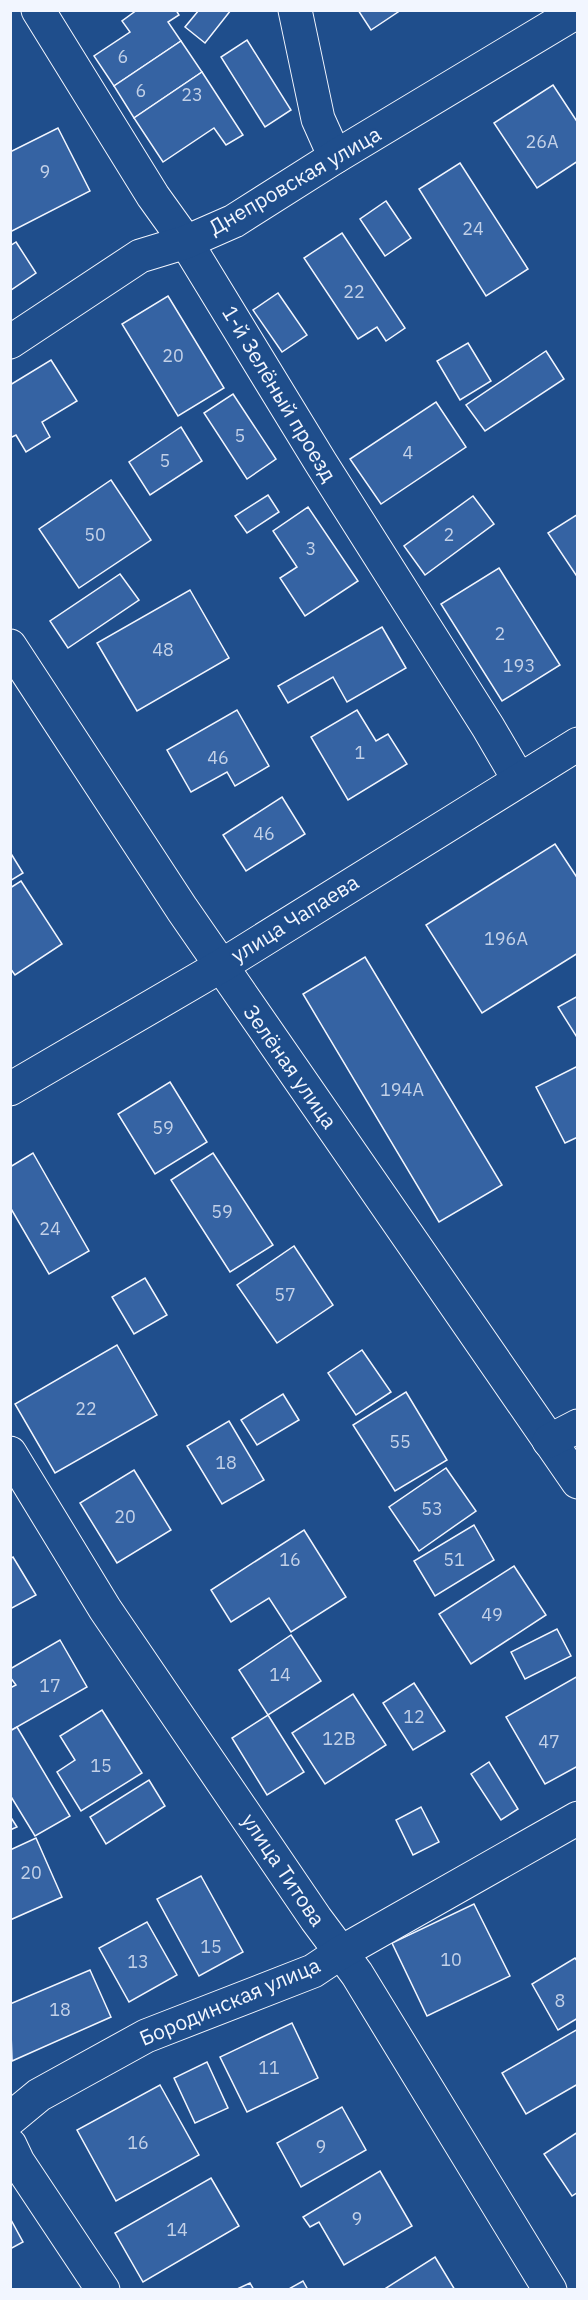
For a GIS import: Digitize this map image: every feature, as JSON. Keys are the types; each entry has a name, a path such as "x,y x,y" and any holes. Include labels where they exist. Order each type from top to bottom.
{"street":[{"name":"1-й Зелёный проезд","path":"38,10 153,196 186,242 519,780"},
{"path":"295,10 318,119 335,157"},
{"name":"Днепровская улица","path":"10,342 140,256 186,242 234,221 335,157 578,11"},
{"name":"Зелёная улица","path":"10,646 221,966 563,1434 578,1482"},
{"name":"улица Чапаева","path":"10,1089 221,966 578,744"},
{"name":"улица Титова","path":"10,1453 105,1609 340,1953 357,1974 550,2289"},
{"name":"Бородинская улица","path":"10,2119 39,2095 146,2036 313,1971 340,1953 578,1818"},
{"path":"10,2145 18,2163 103,2289"}],"building":[{"path":"137,10 176,10 179,15 168,22 181,41 114,86 94,56 130,32 122,21"},
{"path":"199,10 231,10 205,43 185,27"},
{"path":"358,10 401,10 371,30"},
{"path":"247,40 291,110 265,127 221,57"},
{"path":"181,41 202,72 134,118 114,86"},
{"path":"202,72 243,135 226,145 214,128 163,162 134,118"},
{"path":"553,85 578,123 578,161 537,188 494,123"},
{"path":"58,128 90,191 10,232 10,152"},
{"path":"460,163 528,269 486,296 419,189"},
{"path":"386,201 411,238 385,256 360,219"},
{"path":"342,233 405,328 386,341 377,327 358,339 304,258"},
{"path":"16,242 36,273 11,290 10,246"},
{"path":"278,293 307,335 282,352 253,310"},
{"path":"168,296 224,388 178,416 122,324"},
{"path":"468,343 491,381 460,400 437,361"},
{"path":"546,351 564,379 485,431 466,405"},
{"path":"51,360 77,401 42,422 50,437 26,452 16,435 10,438 10,385"},
{"path":"233,394 276,459 247,479 204,413"},
{"path":"436,402 466,447 381,504 350,459"},
{"path":"181,427 202,461 150,495 129,462"},
{"path":"111,480 151,540 79,588 39,529"},
{"path":"268,495 279,512 247,533 235,516"},
{"path":"473,496 494,524 425,575 404,546"},
{"path":"308,507 358,581 305,616 280,578 297,567 273,531"},
{"path":"578,514 578,578 548,533"},
{"path":"499,568 560,665 502,701 441,604"},
{"path":"120,574 139,600 68,648 50,621"},
{"path":"190,590 229,658 137,711 97,643"},
{"path":"382,627 406,668 347,702 333,677 288,703 278,686"},
{"path":"237,710 269,766 235,786 227,772 191,792 167,750"},
{"path":"357,710 376,741 388,734 407,764 348,800 311,737"},
{"path":"282,797 305,834 246,871 223,835"},
{"path":"555,844 578,879 578,953 482,1013 426,925"},
{"path":"10,852 23,873 10,881"},
{"path":"21,881 62,944 15,975 10,968 10,888"},
{"path":"365,957 502,1185 439,1222 303,994"},
{"path":"578,996 578,1039 558,1007"},
{"path":"578,1066 578,1137 565,1143 536,1087"},
{"path":"170,1082 207,1142 155,1174 118,1114"},
{"path":"33,1153 89,1251 49,1274 10,1207 10,1167"},
{"path":"213,1153 273,1245 230,1272 171,1180"},
{"path":"294,1246 333,1305 277,1343 237,1285"},
{"path":"145,1278 167,1315 134,1334 112,1297"},
{"path":"117,1345 157,1415 55,1473 15,1404"},
{"path":"362,1350 391,1392 356,1415 328,1373"},
{"path":"406,1392 447,1460 395,1491 353,1425"},
{"path":"283,1394 299,1420 257,1445 241,1420"},
{"path":"229,1421 264,1480 222,1504 187,1446"},
{"path":"446,1468 476,1511 419,1551 389,1507"},
{"path":"134,1470 171,1530 117,1563 80,1503"},
{"path":"474,1525 494,1560 435,1596 414,1561"},
{"path":"304,1530 346,1597 291,1632 269,1598 231,1622 211,1590"},
{"path":"13,1557 36,1595 10,1609 10,1559"},
{"path":"514,1566 546,1615 471,1664 439,1614"},
{"path":"557,1629 571,1656 525,1679 511,1652"},
{"path":"291,1635 321,1681 268,1715 239,1670"},
{"path":"60,1640 87,1687 10,1731 10,1688 16,1685 10,1677 10,1669"},
{"path":"578,1676 578,1766 545,1784 506,1717"},
{"path":"414,1683 445,1731 413,1750 383,1703"},
{"path":"353,1694 386,1745 325,1784 292,1733"},
{"path":"102,1710 142,1773 81,1811 57,1772 75,1760 60,1736"},
{"path":"268,1715 304,1772 267,1795 232,1738"},
{"path":"17,1727 70,1816 35,1836 10,1795 10,1731"},
{"path":"489,1762 518,1809 501,1820 471,1774"},
{"path":"149,1780 165,1806 106,1844 90,1817"},
{"path":"421,1807 439,1842 413,1855 396,1820"},
{"path":"10,1816 17,1827 10,1830"},
{"path":"36,1838 62,1897 10,1920 10,1850"},
{"path":"201,1876 243,1952 199,1976 157,1899"},
{"path":"474,1904 510,1976 427,2016 392,1943"},
{"path":"147,1922 177,1975 129,2002 99,1948"},
{"path":"575,1958 578,1962 578,2018 558,2030 532,1984"},
{"path":"90,1970 111,2017 12,2061 10,2004"},
{"path":"292,2023 318,2078 247,2112 220,2057"},
{"path":"578,2029 578,2084 526,2114 502,2073"},
{"path":"207,2062 228,2108 195,2123 174,2078"},
{"path":"160,2085 199,2155 116,2201 77,2130"},
{"path":"342,2107 366,2150 301,2187 277,2143"},
{"path":"578,2132 578,2192 572,2196 544,2154"},
{"path":"380,2171 412,2226 344,2265 319,2222 310,2227 303,2217"},
{"path":"211,2178 239,2226 143,2282 115,2233"},
{"path":"10,2218 23,2242 10,2249"},
{"path":"435,2257 455,2290 383,2290"},
{"path":"303,2281 308,2290 287,2290"},
{"path":"250,2283 254,2290 235,2290"}]}
